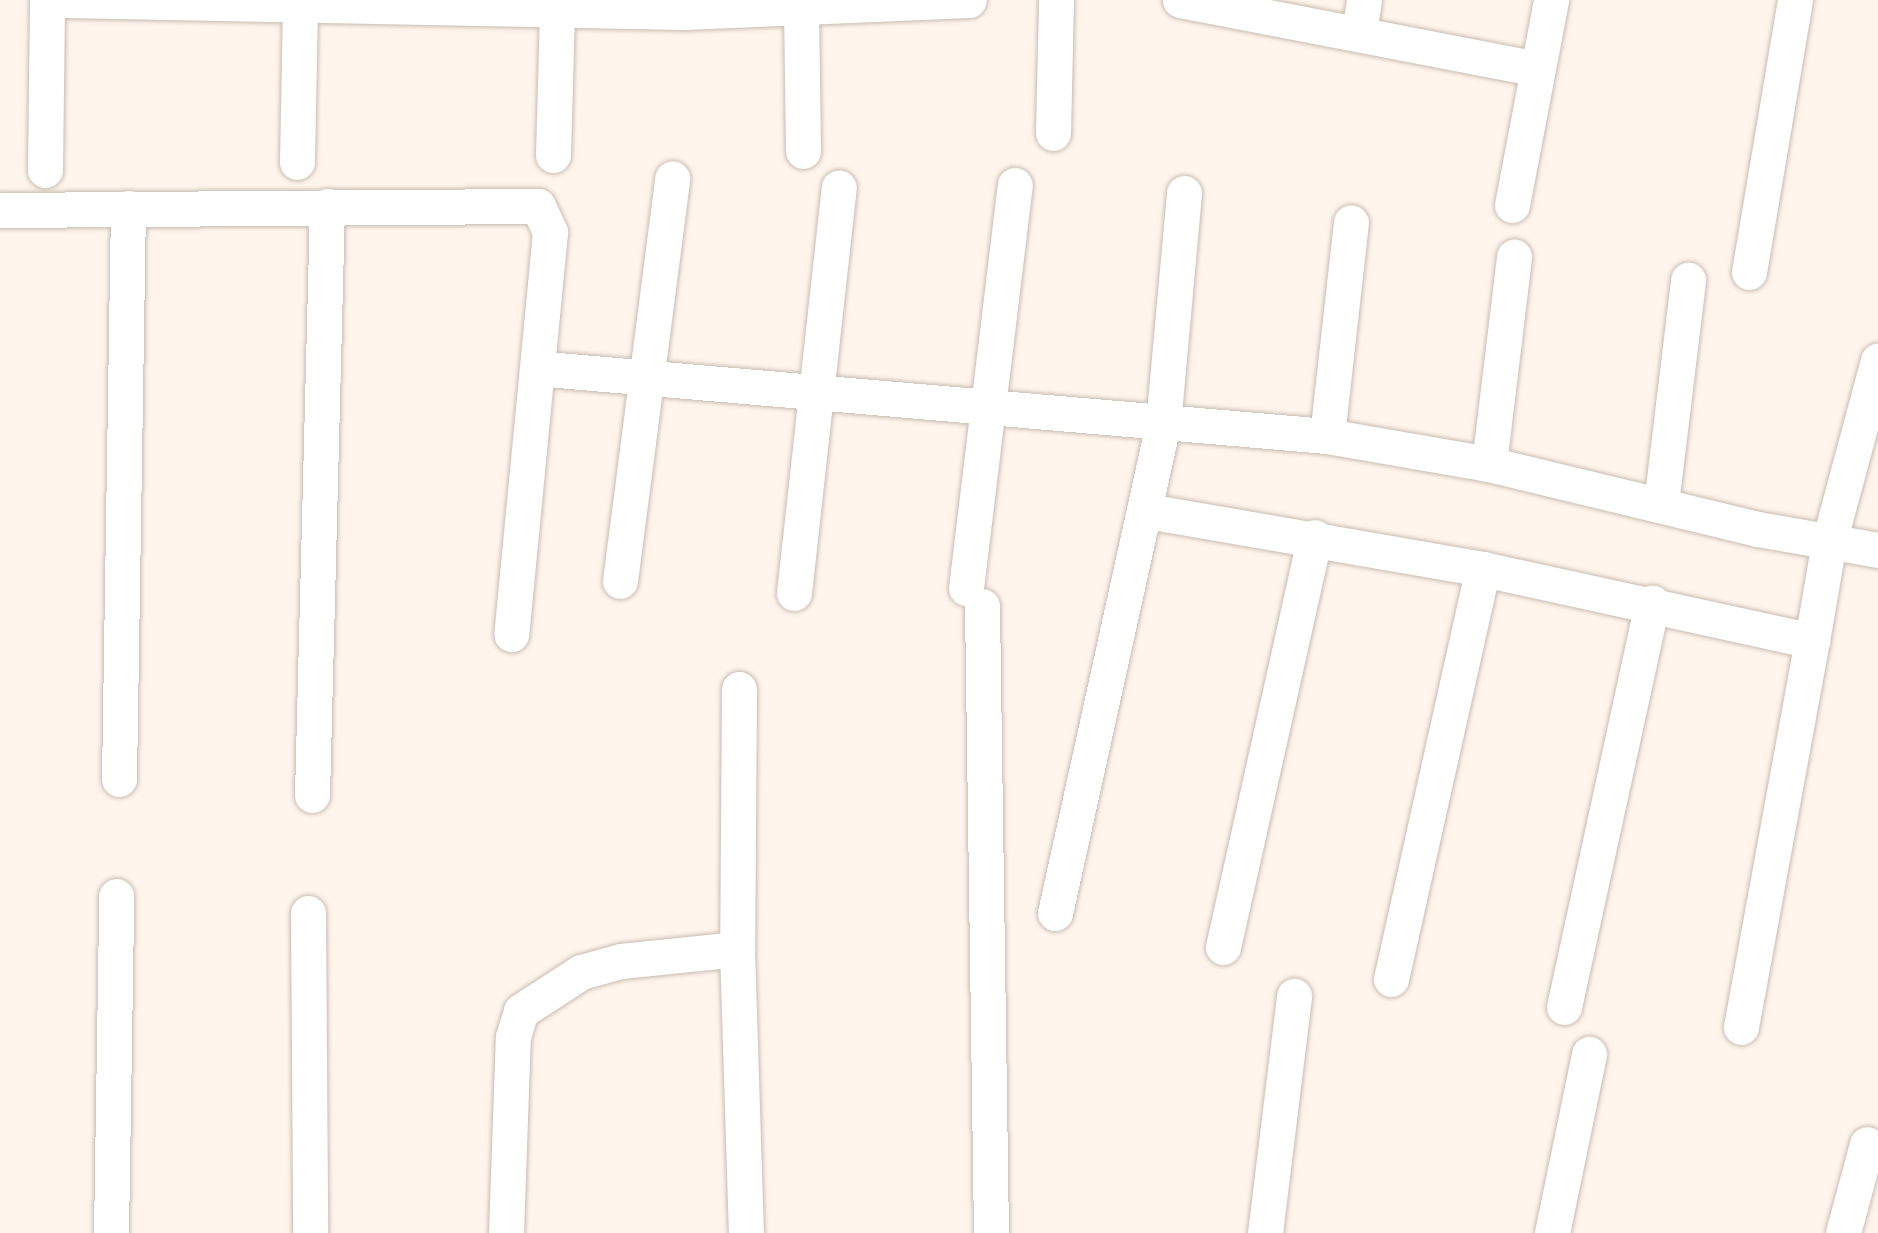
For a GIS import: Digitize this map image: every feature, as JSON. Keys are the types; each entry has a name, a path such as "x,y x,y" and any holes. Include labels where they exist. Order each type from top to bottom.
{"street":[{"path":"45,170 47,0"},
{"path":"63,0 300,7 438,3 557,11 970,0"},
{"path":"1053,133 1056,0"},
{"path":"1180,0 1362,16 1538,69"},
{"path":"1512,205 1551,0"},
{"path":"1749,272 1795,0"},
{"path":"801,6 803,151"},
{"path":"297,162 300,7"},
{"path":"552,155 557,11"},
{"path":"621,581 671,178"},
{"path":"991,1233 974,597 987,409 1015,185"},
{"path":"794,593 839,187"},
{"path":"1055,913 1147,511 1163,424 1184,193"},
{"path":"0,210 519,202 545,215 550,232 511,634"},
{"path":"312,795 327,206"},
{"path":"118,779 128,208"},
{"path":"1326,436 1351,222"},
{"path":"1489,464 1514,256"},
{"path":"1661,504 1688,280"},
{"path":"1741,1027 1829,542 1878,360"},
{"path":"558,370 818,390 987,409 1326,436 1489,464 1829,542 1878,550"},
{"path":"1147,511 1315,537 1652,602 1812,641"},
{"path":"1223,947 1315,537"},
{"path":"1391,979 1483,569"},
{"path":"1564,1007 1652,602"},
{"path":"739,689 737,949 746,1233"},
{"path":"111,1233 116,896"},
{"path":"309,914 310,1233"},
{"path":"506,1233 513,1037 521,1011 581,972 621,961 737,949"},
{"path":"1265,1233 1294,996"},
{"path":"1552,1233 1589,1054"},
{"path":"1843,1233 1867,1144"}]}
